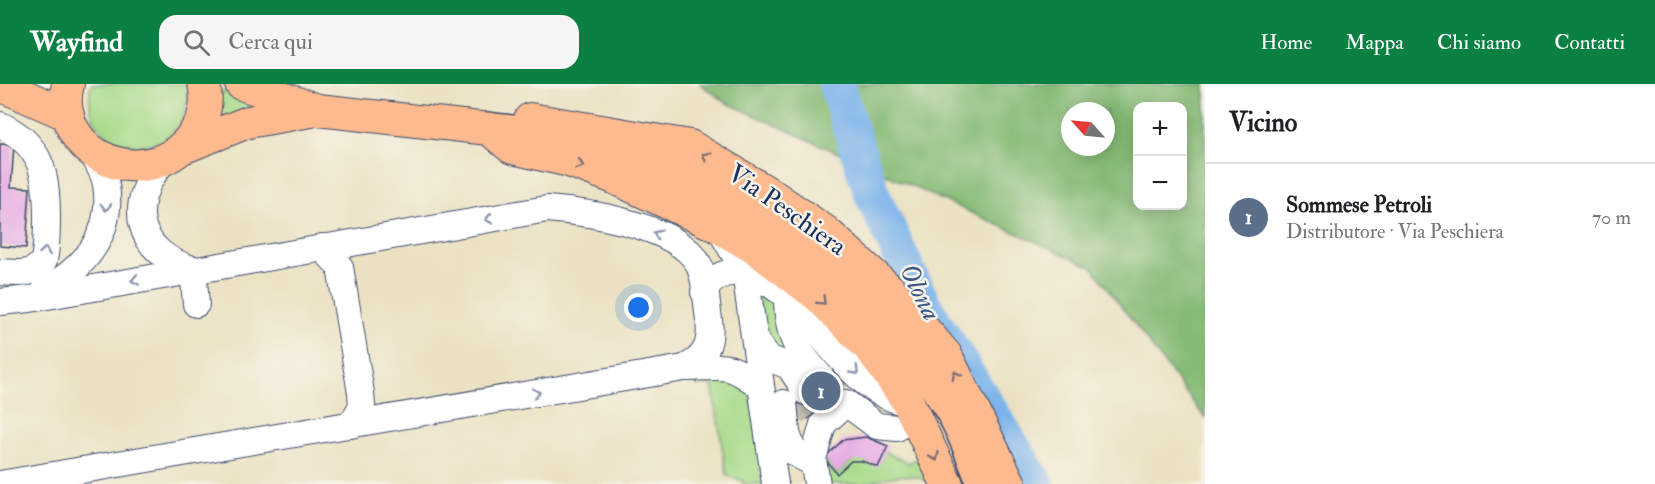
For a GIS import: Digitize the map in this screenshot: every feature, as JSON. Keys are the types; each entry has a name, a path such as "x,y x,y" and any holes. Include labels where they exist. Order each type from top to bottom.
{"highway":[{"path":"489,129 574,141 624,153 691,180 757,216 821,246 951,409 984,484"}],"main road":[{"path":"68,84 68,115 77,135 92,151 114,163 139,167 248,122 318,110"},
{"path":"175,154 202,123 207,94 204,84"},
{"path":"241,84 318,110 489,129"},
{"path":"0,85 16,90 68,115"},
{"name":"Via Peschiera","path":"489,129 512,148 569,161 612,177 717,225 758,250 818,296 871,349 896,409 947,484"},
{"name":"Via Peschiera","path":"821,246 889,290 945,355 1010,484"}],"lane":[{"path":"0,125 22,139 35,154 47,184 44,260 38,268 28,274 0,272"},
{"path":"0,293 30,299 71,276 92,253 106,219 106,185 92,151"},
{"path":"175,154 149,177 143,190 140,208 142,226 150,242 162,255 177,265 193,269"},
{"path":"0,302 30,299 193,269 547,210 570,211 615,219 679,245 694,257 699,267 711,334 709,345 696,362 684,368"},
{"path":"717,225 745,272 775,484"},
{"path":"322,247 340,267 361,393 362,406 351,425"},
{"path":"193,269 196,304"},
{"path":"704,292 709,284 722,274 745,272 758,276 787,297 867,384 896,409"},
{"path":"787,297 794,343 816,401 813,459 817,484"},
{"path":"756,342 768,358 789,366 816,401 877,426 896,409"},
{"path":"0,484 684,368 726,366 744,374 760,386"},
{"path":"813,459 807,460 794,453 788,433 816,401 860,398 896,409"}],"green space":[{"path":"91,84 186,84 185,111 174,131 157,142 137,145 117,141 101,129 91,110"},
{"path":"700,84 1205,84 1205,418 1092,267 727,103"},
{"path":"221,91 266,105 218,121"},
{"path":"757,291 777,302 792,356 778,353 760,313"},
{"path":"716,374 745,388 750,395 765,484 743,484 742,480 727,476 712,384 697,386 696,377"},
{"path":"885,452 908,463 924,456 935,484 917,477 900,476 864,484 826,484 825,460 837,474 851,461"}],"building":[{"path":"0,144 14,145 11,187 30,188 26,248 0,246"},
{"path":"838,362 852,377 808,419 793,404"},
{"path":"866,437 888,446 878,467 862,461 851,461 837,474 824,458 843,440"}],"waterway":[{"name":"Olona","path":"836,84 872,194 923,304 1036,484"}],"tunnel":[{"path":"821,377 836,393"},
{"path":"799,398 813,414"}],"place":[{"name":"Sommese Petroli","path":"821,391"}]}
